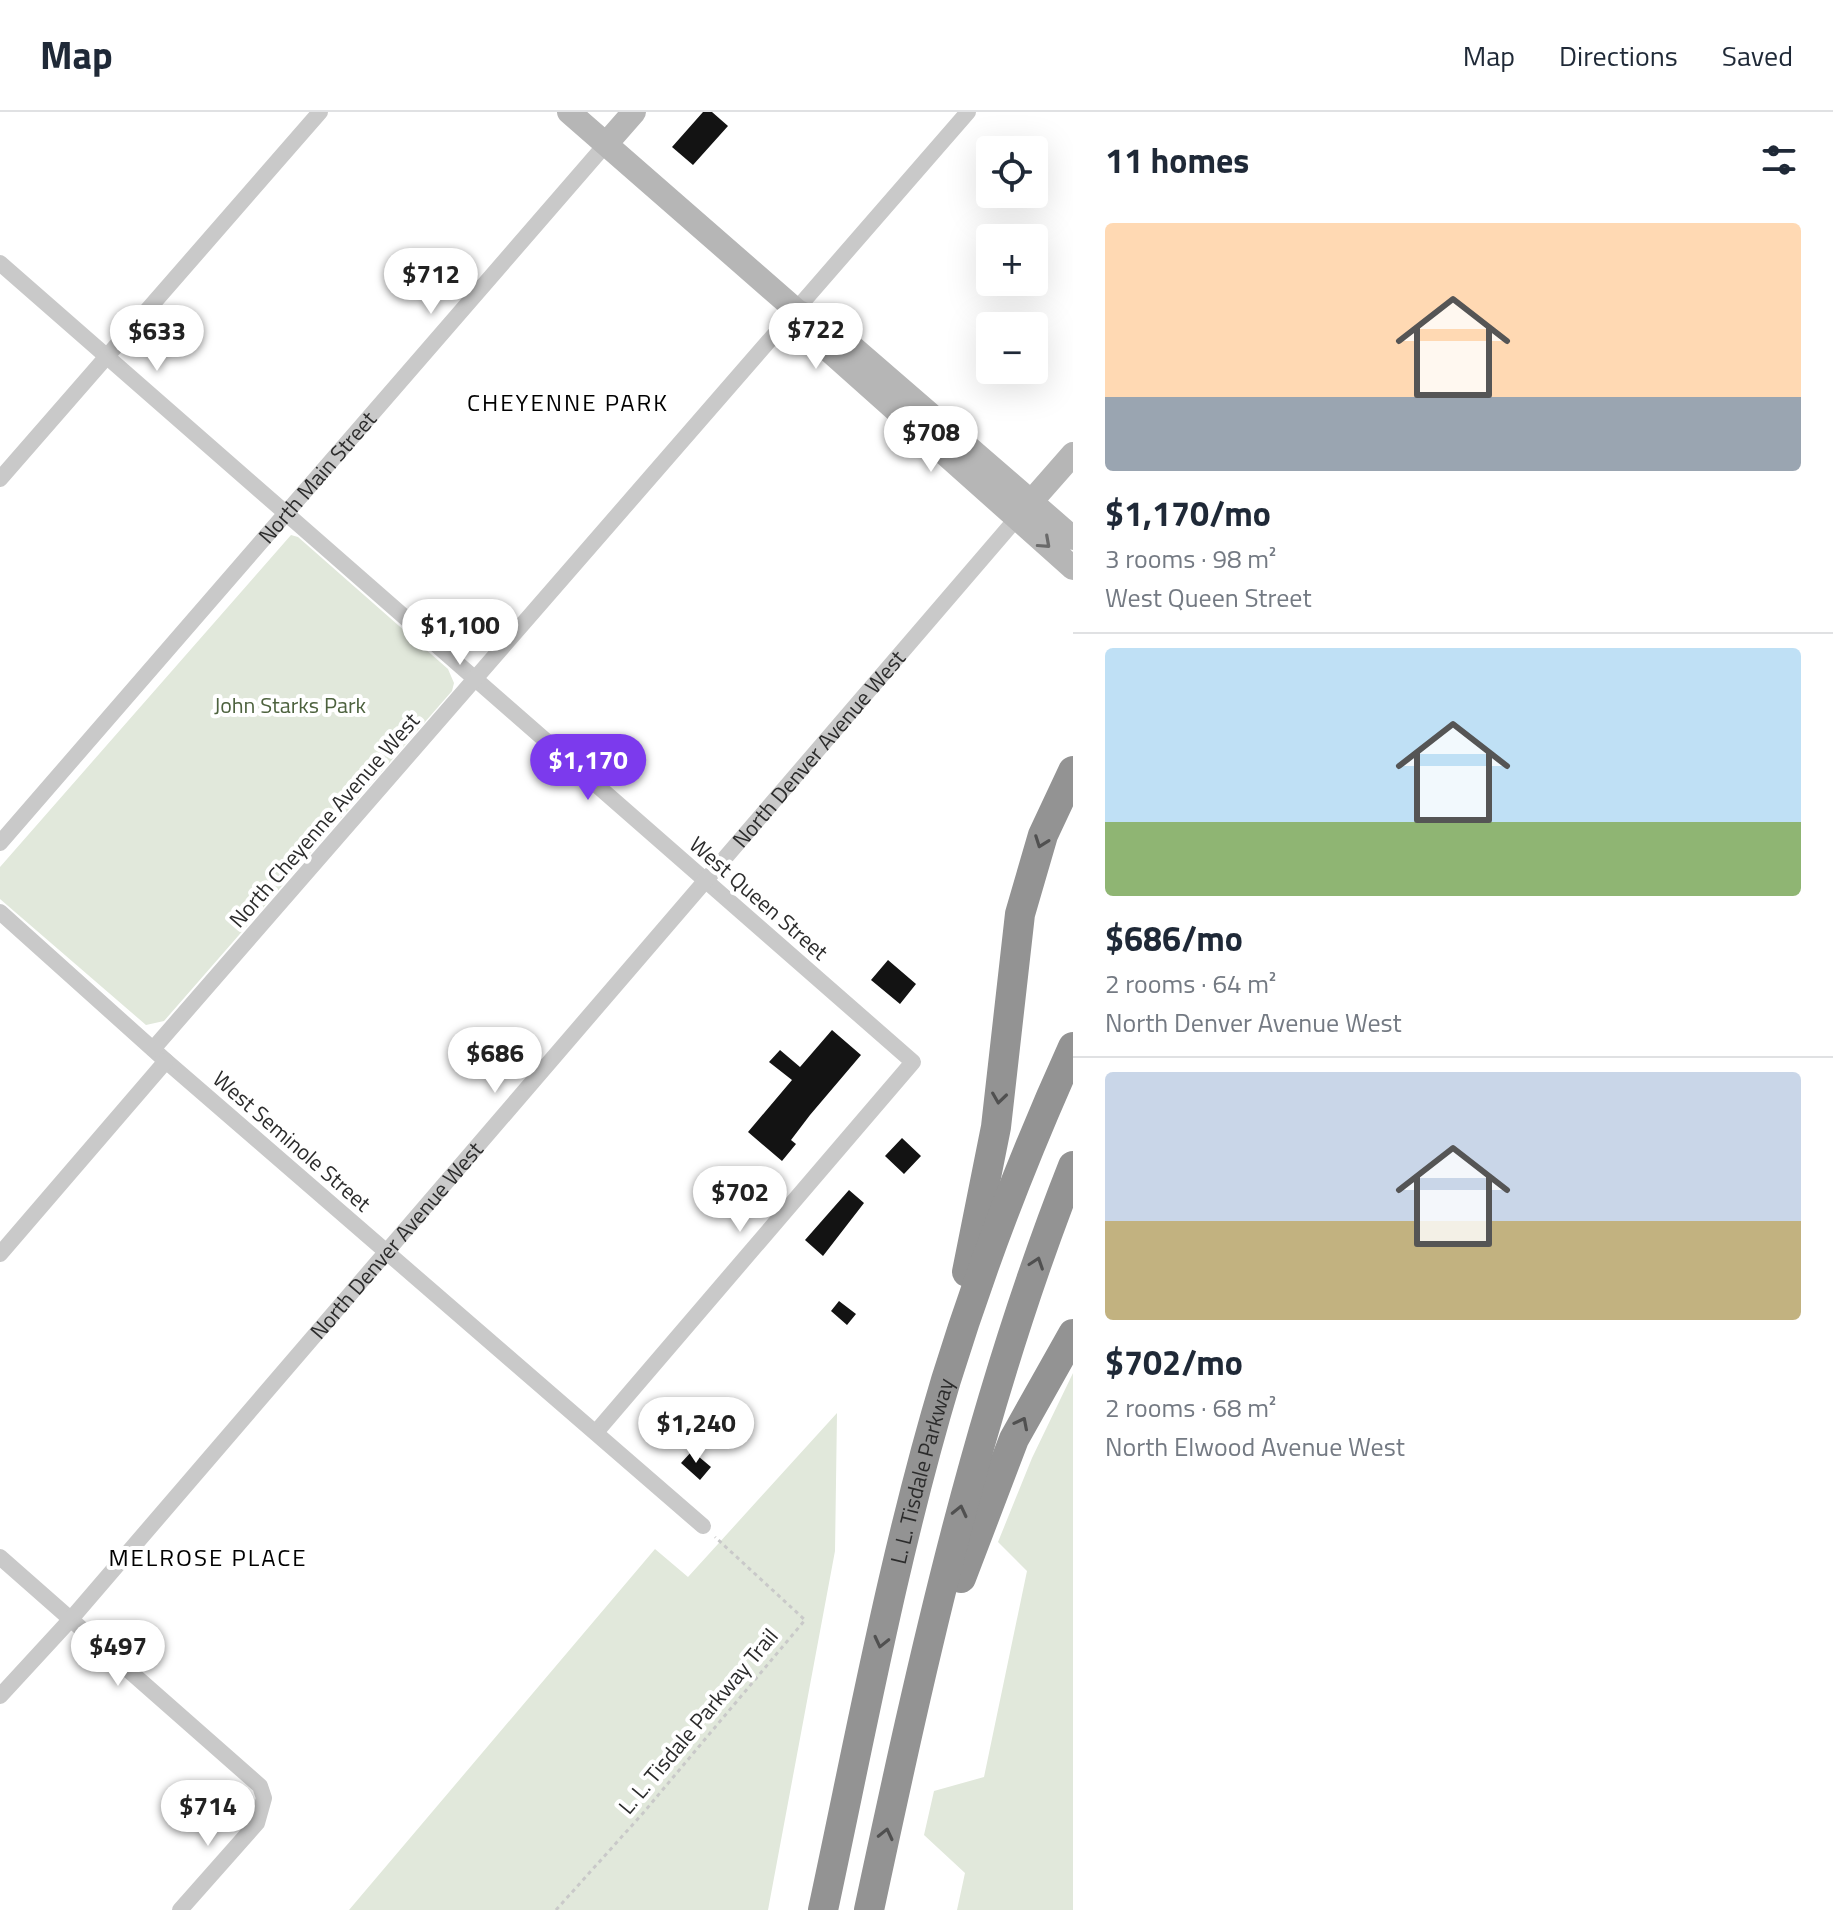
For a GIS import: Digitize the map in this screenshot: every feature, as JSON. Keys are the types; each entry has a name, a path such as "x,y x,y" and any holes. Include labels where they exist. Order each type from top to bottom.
{"highway":[{"path":"947,1380 996,1127 1020,914 1043,835 1073,771"},
{"name":"L. L. Tisdale Parkway","path":"823,1910 898,1566 947,1380 997,1231 1073,1047"},
{"name":"L. L. Tisdale Parkway","path":"869,1910 966,1487 992,1397 1073,1166"},
{"path":"918,1696 1014,1439 1073,1334"}],"street":[{"path":"0,479 320,112"},
{"path":"569,112 797,311 827,325 1024,510 1073,568"},
{"name":"North Main Street","path":"0,843 634,112"},
{"name":"North Cheyenne Avenue West","path":"153,1049 968,112"},
{"name":"West Queen Street","path":"0,263 477,677 913,1062 597,1431"},
{"name":"North Denver Avenue West","path":"0,1696 71,1619 1073,454"},
{"path":"1024,510 1073,538"},
{"name":"West Seminole Street","path":"0,912 166,1061 597,1431 703,1526"},
{"path":"0,1254 166,1061"},
{"path":"0,1557 260,1786 264,1798 257,1823 180,1910"}],"path":[{"name":"L. L. Tisdale Parkway Trail","path":"556,1910 644,1812 805,1620 703,1526"}],"green space":[{"name":"John Starks Park","path":"291,535 298,537 448,669 454,683 452,691 164,1021 146,1025 0,899 0,867"},
{"path":"1073,1373 1073,1910 957,1910 965,1873 924,1835 934,1791 984,1777 1027,1571 998,1542 1032,1458"},
{"path":"837,1413 835,1551 768,1910 349,1910 655,1549 688,1577"}],"building":[{"path":"703,112 712,112 728,126 693,165 672,147"},
{"path":"888,960 916,984 900,1004 871,980"},
{"path":"832,1030 861,1055 791,1140 796,1144 782,1161 748,1132 792,1080 769,1062 780,1050 800,1067"},
{"path":"902,1138 921,1156 904,1174 885,1156"},
{"path":"849,1190 864,1203 823,1256 805,1240"},
{"path":"839,1301 856,1314 847,1325 831,1311"},
{"path":"692,1451 711,1467 700,1480 681,1463"}],"district":[{"name":"CHEYENNE PARK","path":"568,402"},
{"name":"MELROSE PLACE","path":"208,1557"}]}
